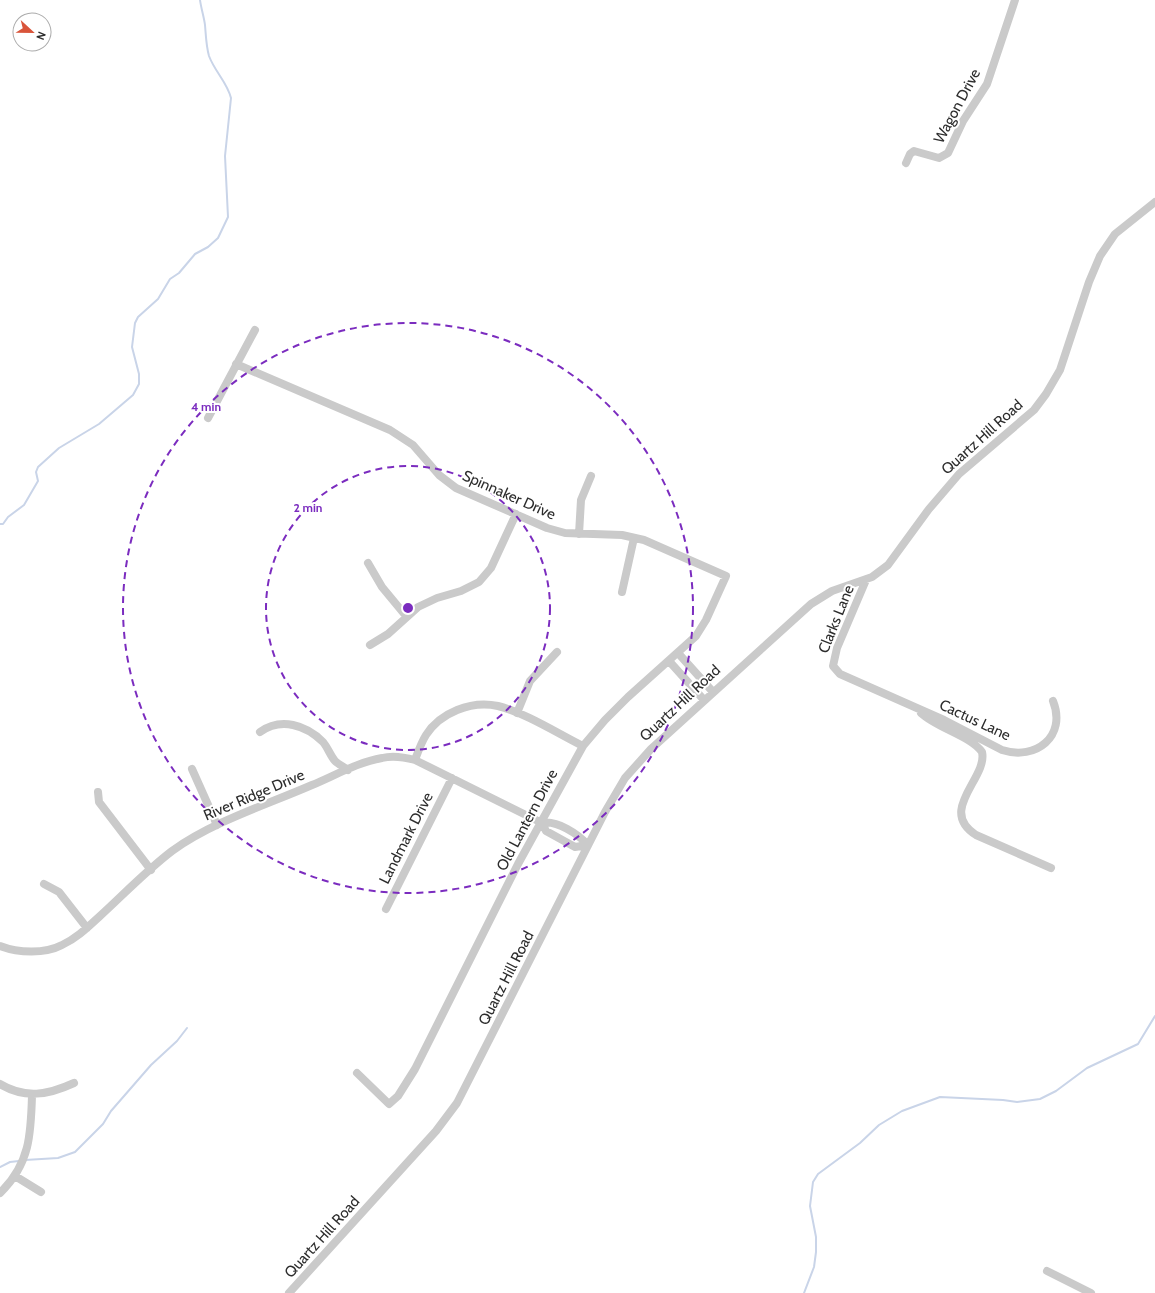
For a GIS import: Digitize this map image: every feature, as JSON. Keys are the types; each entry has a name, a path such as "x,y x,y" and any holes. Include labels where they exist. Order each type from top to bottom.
{"street":[{"name":"Wagon Drive","path":"906,163 910,154 914,152 939,158 948,153 962,121 988,81 1015,0"},
{"name":"Quartz Hill Road","path":"289,1293 436,1131 457,1102 610,802 631,770 704,700 811,604 832,591 866,580 878,574 894,559 929,509 963,471 1019,424 1040,403 1060,370 1089,282 1100,256 1115,234 1155,202"},
{"path":"208,418 255,330"},
{"name":"Spinnaker Drive","path":"236,364 390,430 413,445 439,475 456,488 516,514 556,531 579,534 613,535 634,538 652,543 726,576"},
{"path":"579,534 581,500 591,476"},
{"path":"370,645 388,634 406,616 428,601 461,591 479,582 491,568 516,514"},
{"path":"622,592 634,538"},
{"path":"368,563 382,587 406,616"},
{"name":"Old Lantern Drive","path":"357,1073 389,1104 398,1096 416,1069 518,864 542,823 583,746 624,702 696,636 704,625 726,576"},
{"name":"Clarks Lane","path":"833,668 837,648 866,580"},
{"path":"517,713 530,681 557,652"},
{"path":"678,653 713,692"},
{"path":"668,661 704,700"},
{"name":"Cactus Lane","path":"833,668 840,674 917,708 1002,750 1020,753 1040,748 1051,736 1057,719 1053,701"},
{"path":"415,760 429,731 439,720 450,713 471,706 500,706 583,746"},
{"name":"Cactus Lane","path":"917,708 933,722 976,746 982,752 982,760 962,807 962,815 967,828 976,835 1051,868"},
{"path":"260,732 272,725 283,723 301,728 322,742 335,760 348,770"},
{"name":"River Ridge Drive","path":"0,946 24,951 54,949 74,938 87,928 180,846 217,825 348,770 383,757 400,757 415,760 542,823 549,822 581,837 588,846"},
{"path":"192,769 217,825"},
{"name":"Landmark Drive","path":"386,909 452,778"},
{"path":"98,792 99,802 151,870"},
{"path":"44,884 59,892 87,928"},
{"path":"0,1084 32,1095 47,1092 74,1083"},
{"path":"0,1193 15,1176 25,1158 29,1141 32,1095"},
{"path":"15,1176 41,1192"},
{"path":"1047,1270 1091,1293"}],"waterway":[{"path":"0,524 3,524 8,517 24,505 38,481 36,472 38,467 59,448 99,424 133,395 139,384 139,374 132,347 135,323 138,317 158,299 170,279 179,273 195,254 208,247 218,238 228,217 225,156 231,98 227,87 209,56 205,22 200,0"},
{"path":"804,1293 814,1267 816,1252 816,1237 810,1206 813,1182 818,1174 860,1143 879,1125 902,1111 940,1097 1017,1102 1040,1099 1056,1091 1087,1068 1138,1044 1155,1016"},
{"path":"25,1160 58,1158 75,1152 103,1124 111,1111 151,1065 177,1041 187,1028"},
{"path":"0,1167 10,1162 19,1161"}]}
